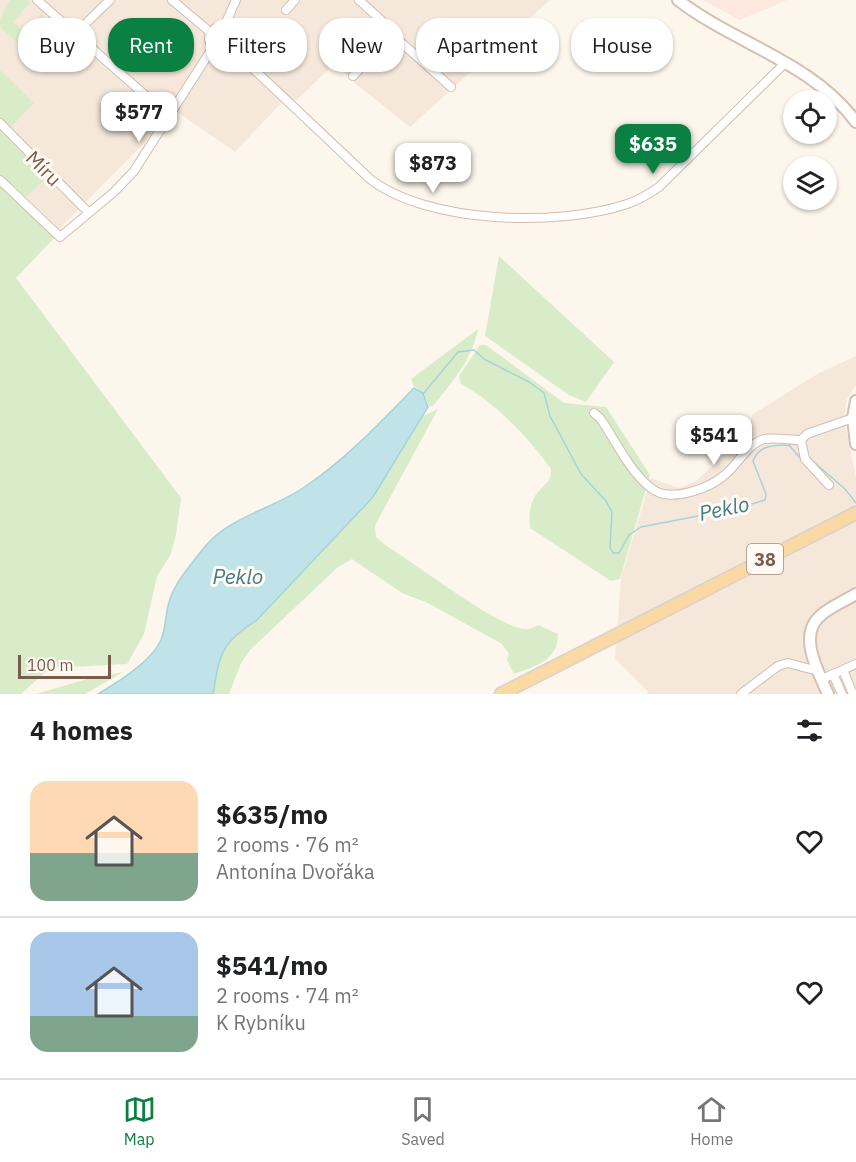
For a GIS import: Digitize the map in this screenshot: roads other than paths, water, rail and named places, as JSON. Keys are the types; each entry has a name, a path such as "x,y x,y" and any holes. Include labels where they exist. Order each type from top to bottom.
{"main road":[{"name":"38","path":"501,694 856,513"}],"street":[{"path":"37,0 58,18"},
{"path":"91,18 110,0"},
{"path":"172,0 206,29"},
{"path":"228,18 236,0"},
{"path":"286,10 295,0"},
{"path":"359,0 379,18"},
{"path":"678,0 826,90 856,122"},
{"path":"404,45 451,87"},
{"path":"96,52 170,117"},
{"path":"0,180 60,237 114,192 134,171 206,58"},
{"path":"257,72 377,185 389,193 414,203 471,214 519,218 568,215 625,204 643,197 673,174 785,63"},
{"path":"353,76 357,72"},
{"name":"Míru","path":"0,123 88,212"},
{"path":"856,401 853,418 856,444"},
{"path":"594,413 600,418 638,475 651,489 675,495 694,491 725,475 751,447 763,439 801,440 807,434 853,418"},
{"path":"801,440 805,457 829,485"},
{"path":"828,694 811,650 813,627 819,617 856,594"},
{"path":"741,694 778,666 788,663 820,675 833,674 856,664"},
{"path":"843,670 853,694"},
{"path":"833,674 842,694"}],"water":[{"name":"Peklo","path":"414,388 423,393 428,407 373,497 257,620 229,643 218,668 213,694 98,694 132,671 155,650 162,637 169,602 175,588 213,538 237,521 290,496 333,466"}],"waterway":[{"name":"Peklo","path":"423,394 458,352 474,350 484,359 529,382 544,393 550,416 581,474 606,501 612,512 610,547 613,553 619,553 629,535 641,527 739,508 765,500 766,494 753,461 763,449 789,445 801,459"},
{"name":"Peklo","path":"807,456 845,489 856,503"}]}
